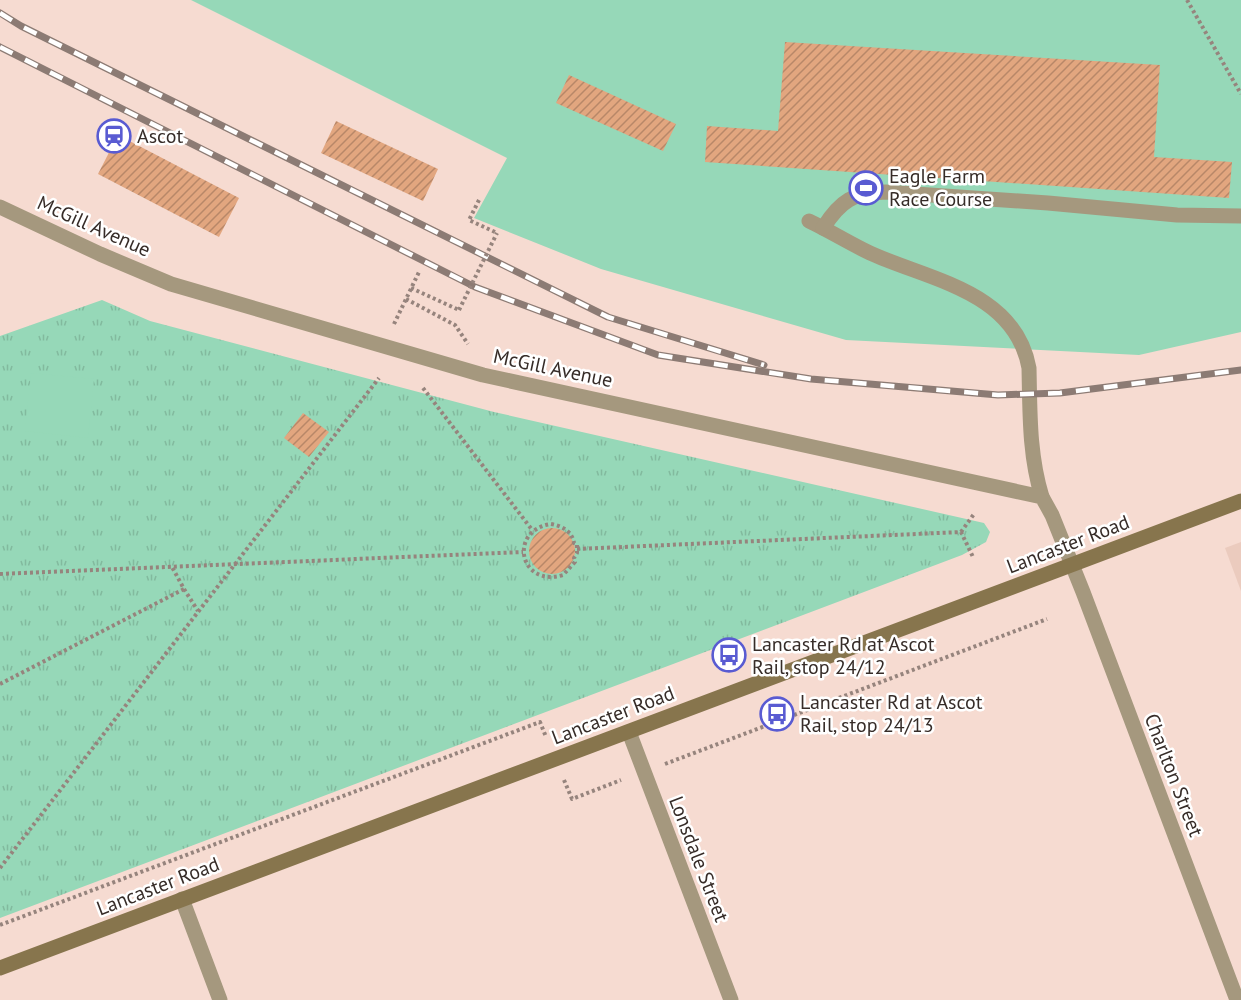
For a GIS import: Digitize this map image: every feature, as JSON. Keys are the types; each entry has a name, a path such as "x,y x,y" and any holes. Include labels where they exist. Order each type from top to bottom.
{"main road":[{"name":"Lancaster Road","path":"0,968 1241,501"}],"street":[{"path":"1072,565 1052,515 1042,497 1034,471 1027,356 1007,321 984,300 944,280 871,253 816,224 846,200 868,193 886,192 1177,215 1241,216"},
{"name":"McGill Avenue","path":"0,207 171,284 483,375 1042,497"},
{"name":"Charlton Street","path":"1072,565 1237,1000"},
{"name":"Lonsdale Street","path":"629,732 731,1000"},
{"path":"182,899 220,1000"}],"path":[{"path":"1187,0 1241,94"},
{"path":"411,288 459,310 497,233 469,220 479,200"},
{"path":"389,333 419,272"},
{"path":"406,299 455,325 473,351"},
{"path":"0,868 379,378"},
{"path":"423,388 533,531"},
{"path":"961,532 974,514"},
{"path":"542,525 559,526 573,536 577,549 575,562 570,570 554,578 545,578 536,574 525,561 523,552 525,543 533,531 542,525"},
{"path":"577,549 961,532"},
{"path":"961,532 973,557"},
{"path":"0,574 523,552"},
{"path":"172,567 198,612"},
{"path":"0,684 184,589"},
{"path":"671,762 1047,619"},
{"path":"0,925 540,722"},
{"path":"572,799 614,783"}],"shaded area":[{"path":"1241,542 1241,591 1225,548"}],"green space":[{"name":"Eagle Farm Race Course","path":"191,0 1241,0 1241,332 1139,355 846,340 601,269 474,218 507,158"},
{"path":"102,300 150,321 494,412 984,523 990,532 986,542 962,555 0,918 0,336"},
{"path":"31,373 94,379 88,438 25,431"}],"building":[{"path":"785,42 1160,65 1154,157 1232,162 1229,198 705,162 707,126 778,131"},
{"path":"569,75 676,124 663,151 556,103"},
{"path":"336,121 438,169 423,201 321,153"},
{"path":"118,135 239,198 219,237 98,174"},
{"path":"303,413 329,432 309,457 284,438"},
{"path":"552,528 568,535 575,551 568,567 552,574 536,567 529,551 536,535"}],"railway":[{"path":"0,13 21,26 608,317 764,365"},
{"path":"0,47 475,287 658,355 811,379 998,395 1060,393 1241,370"}],"place":[{"name":"Ascot","path":"114,136"},
{"name":"Eagle Farm Race Course","path":"866,188"},
{"name":"Lancaster Rd at Ascot Rail, stop 24/12","path":"729,655"},
{"name":"Lancaster Rd at Ascot Rail, stop 24/13","path":"777,714"}]}
